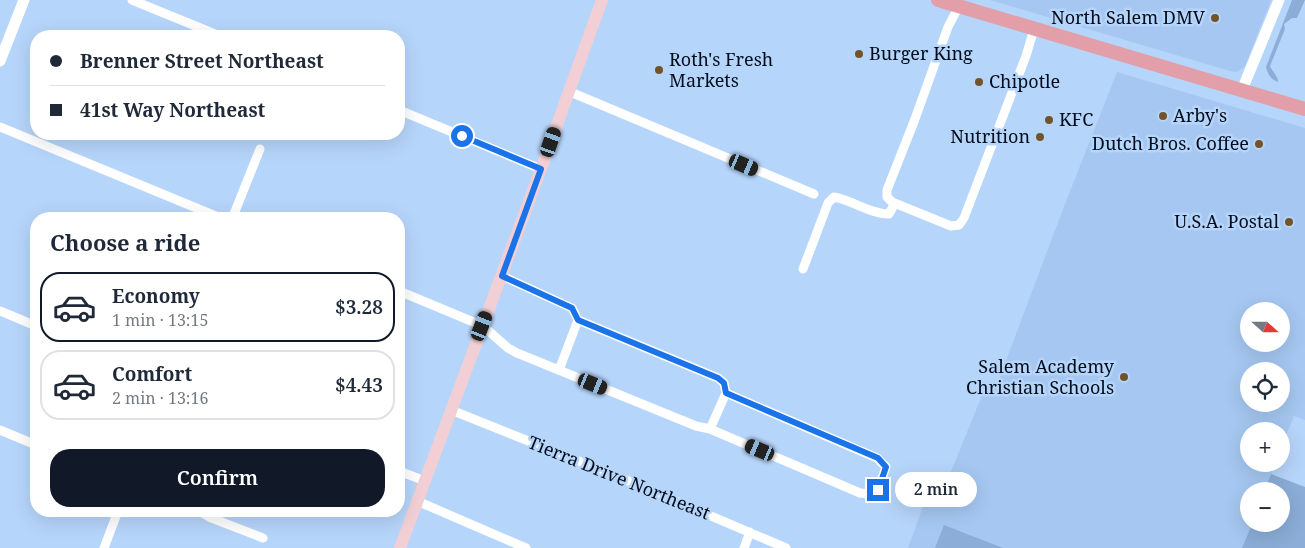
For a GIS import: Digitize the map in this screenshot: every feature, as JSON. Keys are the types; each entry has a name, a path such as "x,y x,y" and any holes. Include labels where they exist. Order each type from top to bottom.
{"main road":[{"path":"400,548 502,276 602,0"},
{"path":"938,0 1305,109"}],"street":[{"path":"1,57 24,0"},
{"path":"132,0 205,30"},
{"path":"1242,90 1279,0"},
{"path":"959,6 948,27 887,190 887,197 895,203 951,226 959,224 968,210 1026,56 1034,28"},
{"path":"568,91 814,194"},
{"path":"405,112 541,169"},
{"path":"0,127 30,139"},
{"path":"32,140 206,212"},
{"path":"235,212 260,149"},
{"path":"803,269 828,203 834,197 843,198 881,214 888,214 895,203"},
{"path":"502,276 572,308 578,320 718,378 724,383 726,393 710,429"},
{"path":"405,294 482,326 508,348 559,370 696,426 710,429 860,493 873,494 878,490 886,467 878,458 726,393"},
{"path":"0,312 30,324"},
{"path":"559,370 578,320"},
{"name":"Tierra Drive Northeast","path":"451,410 636,484 786,548"},
{"path":"0,430 30,442"},
{"path":"405,473 425,481"},
{"path":"417,501 526,548"},
{"path":"104,548 116,517"},
{"path":"210,517 263,538"},
{"path":"744,548 750,532"}],"shaded area":[{"path":"990,0 1271,0 1245,66 1237,72"},
{"path":"1292,0 1305,0 1297,18 1292,18 1284,24 1285,29 1270,66 1278,82 1270,76 1266,67"},
{"name":"Salem Academy Christian Schools","path":"1117,72 1305,128 1305,420 1294,416 1290,426 1290,422 1240,422 1240,472 1272,472 1268,482 1240,482 1240,532 1249,532 1242,548 908,548 933,479 946,484 987,383 996,387"},
{"path":"1271,474 1305,487 1305,548 1242,548 1249,532 1290,532 1290,482 1268,482"},
{"path":"944,525 1003,548 935,548"}],"place":[{"name":"North Salem DMV","path":"1215,18"},
{"name":"Burger King","path":"859,54"},
{"name":"Roth's Fresh Markets","path":"659,70"},
{"name":"Chipotle","path":"979,82"},
{"name":"Arby's","path":"1163,116"},
{"name":"KFC","path":"1049,120"},
{"name":"Nutrition","path":"1040,137"},
{"name":"Dutch Bros. Coffee","path":"1259,144"},
{"name":"U.S.A. Postal","path":"1289,222"},
{"name":"Salem Academy Christian Schools","path":"1124,377"}],"route":[{"path":"462,136 541,169 502,276 572,308 578,320 718,378 724,383 726,393 878,458 886,467 878,490"}]}
